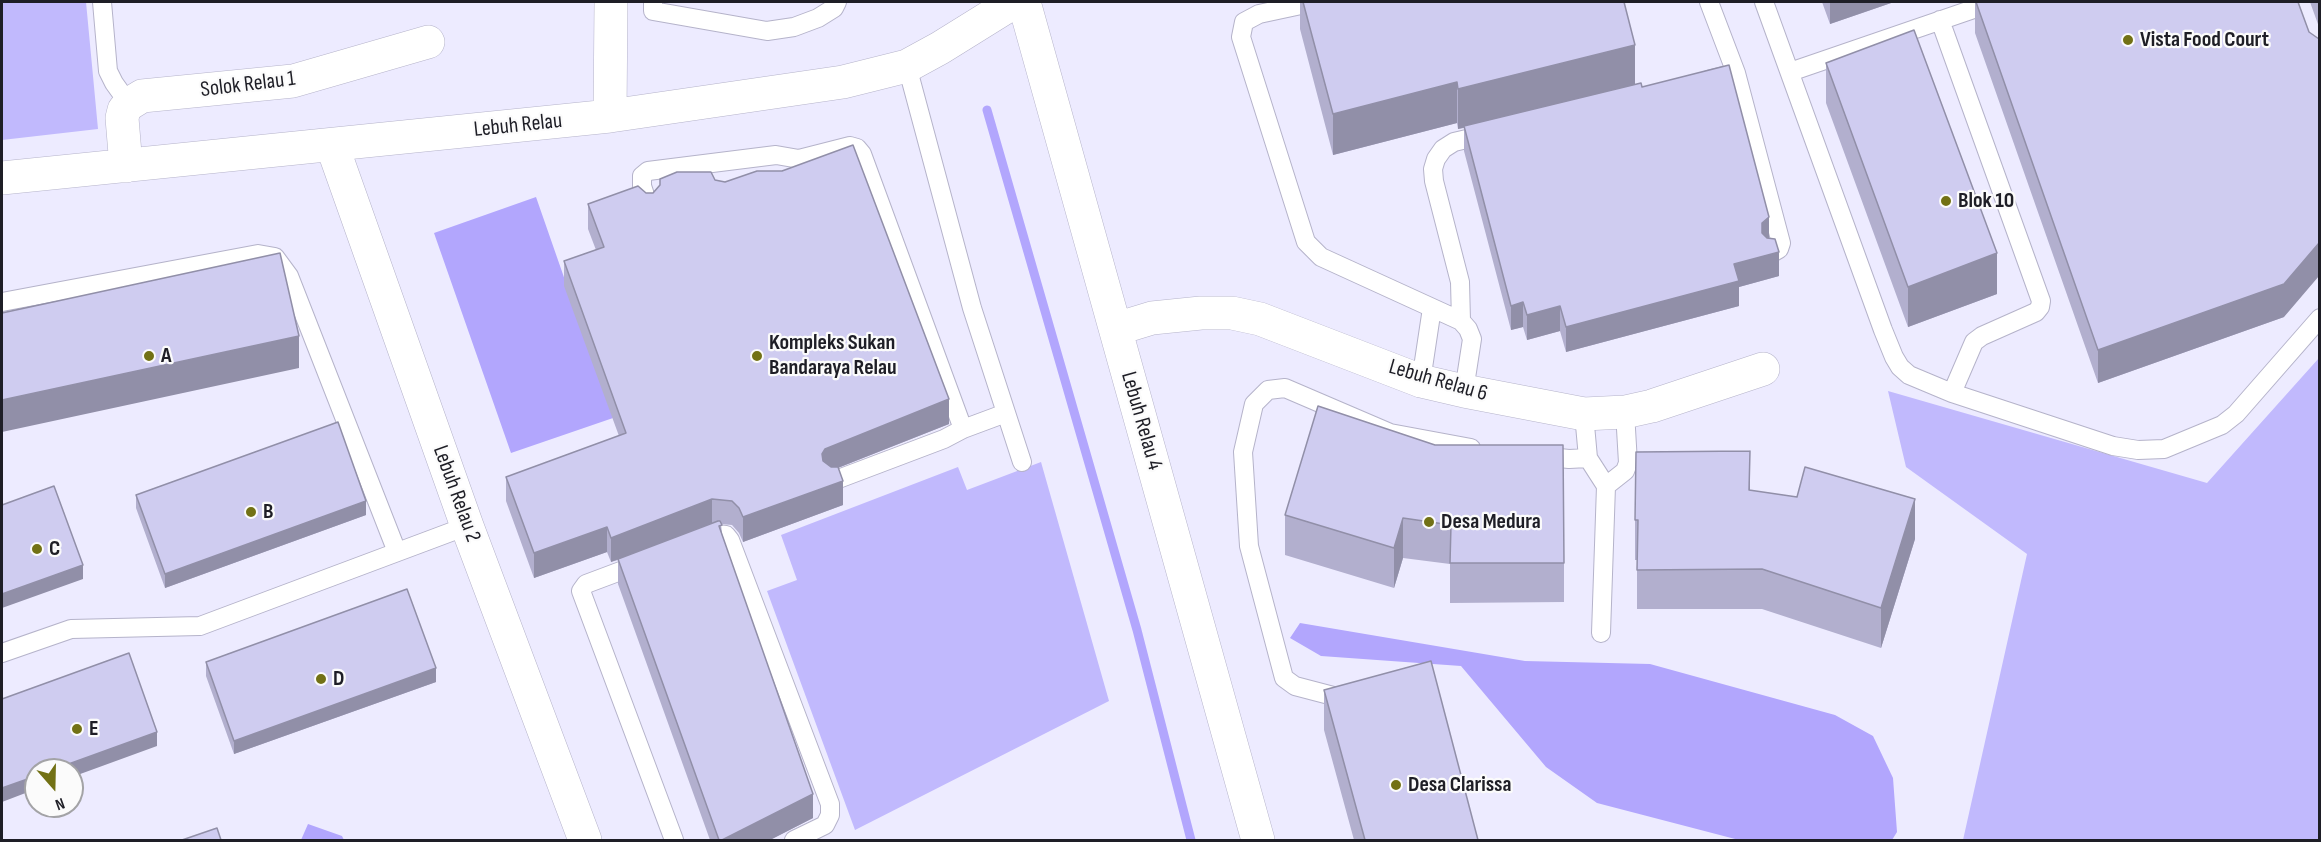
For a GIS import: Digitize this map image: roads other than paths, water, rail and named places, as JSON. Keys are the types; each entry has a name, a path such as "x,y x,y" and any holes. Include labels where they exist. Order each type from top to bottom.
{"street":[{"path":"610,116 611,2"},
{"name":"Lebuh Relau","path":"2,178 610,116 843,82 907,66 1014,2"},
{"name":"Lebuh Relau 4","path":"1024,2 1258,840"},
{"name":"Solok Relau 1","path":"129,104 142,96 293,81 428,42"},
{"path":"126,166 122,118 129,104"},
{"name":"Lebuh Relau 2","path":"332,145 467,526 585,840"},
{"name":"Lebuh Relau 6","path":"1116,329 1152,318 1201,313 1232,313 1260,319 1421,381 1584,414 1625,412 1652,406 1763,369"}],"lane":[{"path":"102,2 108,71 129,104"},
{"path":"653,2 652,11 767,31 794,27 818,18 834,8 837,2"},
{"path":"1315,2 1259,14 1244,22 1241,37 1306,242 1321,257 1461,321 1468,329 1472,339 1464,391"},
{"path":"1709,2 1736,74 1781,243 1779,249 1772,253"},
{"path":"1764,2 1894,357 1909,375 1952,393 2112,446 2138,450 2164,449 2222,425 2236,414 2319,318"},
{"path":"1790,72 1994,2"},
{"path":"1941,20 2041,301 2040,308 2036,312 1982,336 1974,342 1952,393"},
{"path":"907,66 972,308 1022,462"},
{"path":"1691,84 1736,74"},
{"path":"1461,321 1460,282 1434,181 1433,169 1443,149 1454,142 1511,128"},
{"path":"649,207 642,186 642,176 648,171 776,155 799,159 850,146 857,148 862,154 963,429"},
{"path":"780,176 799,159"},
{"path":"2,302 258,254 275,257 290,276 397,552"},
{"path":"1421,381 1432,308"},
{"path":"1337,697 1295,686 1284,678 1249,546 1243,452 1254,404 1268,390 1285,388 1390,433 1454,446 1489,450"},
{"path":"1606,486 1625,471 1628,464 1625,412"},
{"path":"833,481 1006,413"},
{"path":"1584,414 1588,458 1606,486 1601,633"},
{"path":"1523,454 1569,459 1588,458"},
{"path":"2,653 71,629 200,626 467,526"},
{"path":"684,547 716,534 726,535 730,540 826,793 830,804 830,815 825,825 794,840"},
{"path":"662,555 586,584 581,591 674,840"}],"waterway":[{"path":"987,110 1137,630 1191,840"}],"place":[{"name":"Vista Food Court","path":"2128,40"},
{"name":"Blok 10","path":"1946,201"},
{"name":"A","path":"149,356"},
{"name":"Kompleks Sukan Bandaraya Relau","path":"757,356"},
{"name":"B","path":"251,512"},
{"name":"Desa Medura","path":"1429,522"},
{"name":"C","path":"37,549"},
{"name":"D","path":"321,679"},
{"name":"E","path":"77,729"},
{"name":"Desa Clarissa","path":"1396,785"}]}
